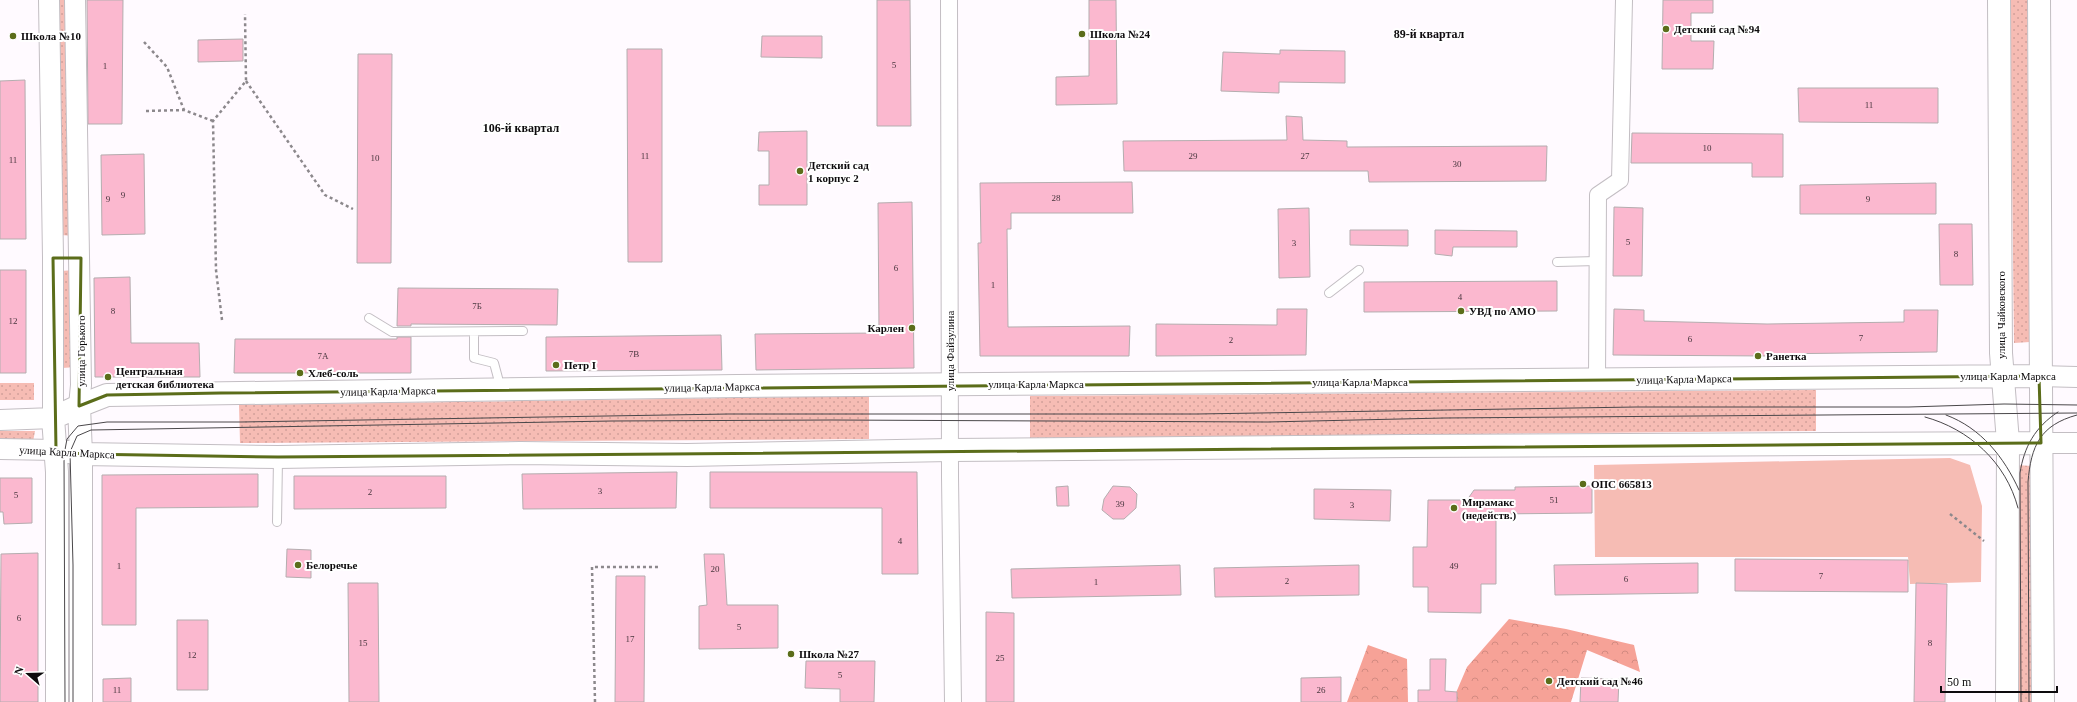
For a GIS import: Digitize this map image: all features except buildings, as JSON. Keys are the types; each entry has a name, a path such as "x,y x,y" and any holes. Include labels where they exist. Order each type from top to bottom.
{"main road":[{"name":"улица Чайковского","path":"1999,0 2001,375 2008,442 2007,702"},
{"path":"2039,0 2042,304 2039,376 2043,702"},
{"name":"улица Карла Маркса","path":"53,418 106,396 130,395 951,385 2001,375 2039,376"},
{"name":"улица Горького","path":"79,406 81,454 81,702"},
{"path":"53,418 57,472 57,702"},
{"name":"улица Карла Маркса","path":"56,450 81,454 278,457 520,453 687,455 950,450 2008,442 2041,443"}],"street":[{"path":"49,0 54,258 53,418"},
{"name":"улица Горького","path":"76,0 81,258 81,385 79,406"},
{"name":"улица Файзулина","path":"949,0 950,450 953,702"},
{"path":"1597,380 1598,195 1620,180 1624,0"},
{"path":"54,258 81,258"},
{"name":"улица Карла Маркса","path":"2039,376 2077,376"},
{"name":"улица Карла Маркса","path":"0,420 53,418"},
{"name":"улица Карла Маркса","path":"2041,443 2077,442"},
{"name":"улица Карла Маркса","path":"0,449 56,450"}],"lane":[{"path":"1557,262 1598,261"},
{"path":"1329,293 1359,270"},
{"path":"369,318 392,332 523,331"},
{"path":"474,332 474,358 494,362 498,378"},
{"path":"276,522 278,457"}],"path":[{"path":"245,14 246,81 325,195 353,209"},
{"path":"144,42 167,67 184,110"},
{"path":"222,320 216,270 213,121 246,81"},
{"path":"146,111 184,110 213,121"},
{"path":"1950,514 1984,541"},
{"path":"596,702 592,567 659,567"}],"highlighted area":[{"path":"53,258 81,258 79,406 107,395 221,393 2039,376 2041,443 278,457 81,454 56,450"}],"shaded area":[{"path":"57,0 71,0 74,236 61,235"},
{"path":"2010,0 2027,0 2030,342 2014,343"},
{"path":"75,270 77,367 62,368 61,271"},
{"path":"0,383 34,383 34,400 0,400"},
{"path":"1816,390 1816,431 1030,438 1030,396"},
{"path":"869,396 869,439 240,443 239,405"},
{"path":"0,431 35,431 33,442 0,442"},
{"path":"1950,458 1970,465 1982,506 1981,582 1910,584 1908,557 1595,557 1594,465"},
{"path":"2016,465 2032,466 2033,702 2017,702"}],"green space":[{"path":"1509,619 1566,629 1634,645 1640,672 1587,650 1571,702 1452,702 1467,667"},
{"path":"1368,645 1407,659 1408,702 1347,702"}],"tram line":[{"path":"65,702 64,455 67,439 78,426 107,422 241,422 728,414 1197,414 1636,407 1909,407 2004,404 2077,405"},
{"path":"2021,702 2020,473 2024,455 2032,438 2043,424 2058,412"},
{"path":"73,702 73,565 70,452 77,436 91,430 612,421 832,420 1268,422 1444,418 2077,413"},
{"path":"1946,415 1970,428 1990,445 1999,455 2019,490"},
{"path":"2029,702 2029,469 2035,448 2046,431 2064,419 2077,415"},
{"path":"1925,417 1941,422 1956,430 1971,439 1984,450 2005,476 2018,508"}],"place":[{"name":"Детский сад №94","path":"1666,29"},
{"name":"Школа №24","path":"1082,34"},
{"name":"Школа №10","path":"13,36"},
{"name":"Детский сад 1 корпус 2","path":"800,171"},
{"name":"УВД по АМО","path":"1461,311"},
{"name":"Карлен","path":"912,328"},
{"name":"Ранетка","path":"1758,356"},
{"name":"Петр I","path":"556,365"},
{"name":"Хлеб-соль","path":"300,373"},
{"name":"Центральная детская библиотека","path":"108,377"},
{"name":"ОПС 665813","path":"1583,484"},
{"name":"Мирамакс (недейств.)","path":"1454,508"},
{"name":"Белоречье","path":"298,565"},
{"name":"Школа №27","path":"791,654"},
{"name":"Детский сад №46","path":"1549,681"}],"district":[{"name":"89-й квартал","path":"1429,34"},
{"name":"106-й квартал","path":"521,128"}]}
